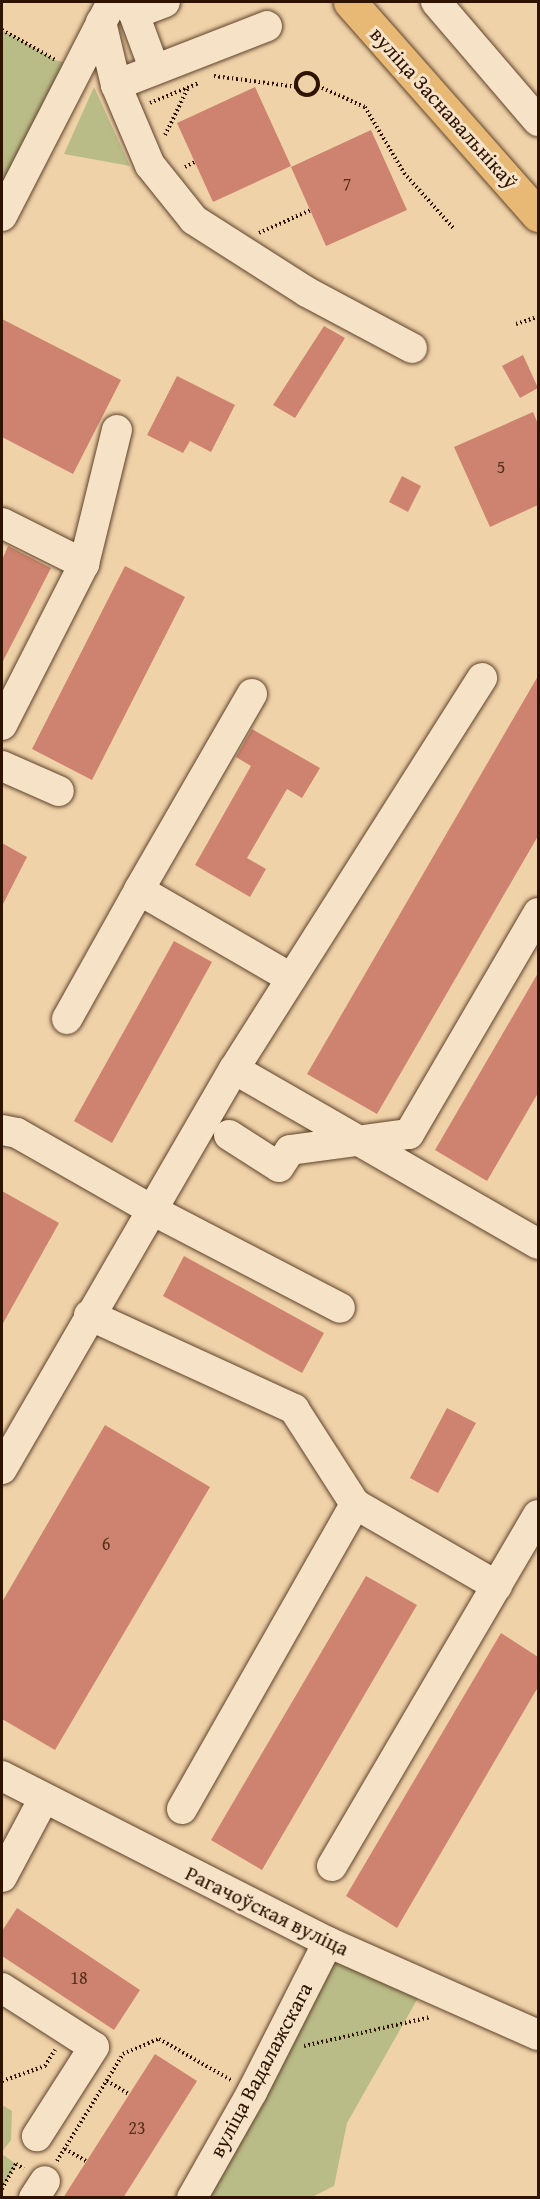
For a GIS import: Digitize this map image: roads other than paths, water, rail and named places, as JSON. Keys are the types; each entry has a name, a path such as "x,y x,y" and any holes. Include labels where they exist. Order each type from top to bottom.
{"main road":[{"name":"вуліца Заснавальнікаў","path":"350,2 538,215"}],"street":[{"path":"165,2 134,14 166,64"},
{"path":"436,2 538,121"},
{"path":"107,12 122,99 150,165 194,220 307,292 412,348"},
{"path":"2,216 107,12"},
{"path":"122,99 166,64 267,26"},
{"path":"2,725 84,564 117,430"},
{"path":"2,523 84,564"},
{"path":"2,1469 150,1209 234,1069 482,678"},
{"path":"67,1019 252,694"},
{"path":"2,766 59,791"},
{"path":"139,890 291,978"},
{"path":"229,1136 279,1167 290,1150 410,1134 538,913"},
{"path":"234,1069 362,1141 535,1233"},
{"path":"2,1130 17,1133 150,1209 340,1308"},
{"path":"89,1315 294,1409 355,1504 497,1586"},
{"path":"182,1809 355,1504"},
{"path":"332,1866 538,1515"},
{"name":"Рагачоўская вуліца","path":"2,1776 43,1800 328,1942 538,2035"},
{"path":"2,1876 43,1800"},
{"name":"вуліца Вадалажскага","path":"192,2198 252,2092 328,1942"},
{"path":"2,1988 94,2047 37,2136"}]}
